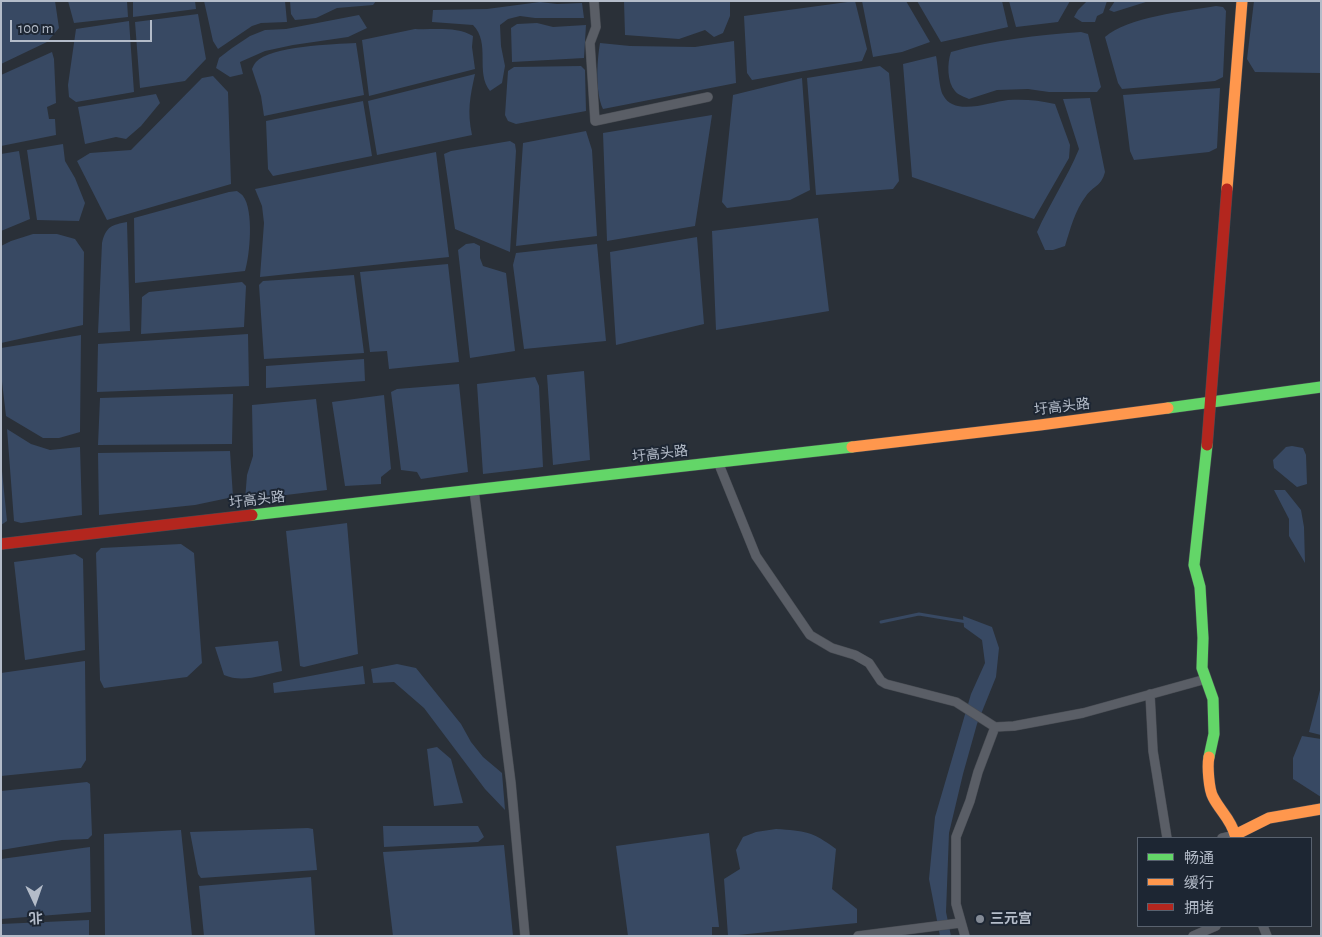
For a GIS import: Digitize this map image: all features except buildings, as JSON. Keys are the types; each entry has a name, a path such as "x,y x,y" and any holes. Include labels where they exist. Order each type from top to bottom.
{"street":[{"path":"594,1 596,27 590,43 594,121 708,97"},
{"path":"1242,1 1211,402 1194,564 1200,587 1203,638 1202,668 1213,699 1214,734 1208,763 1212,796 1232,824 1235,837 1269,818 1321,809"},
{"name":"圩高头路","path":"1,544 1040,425 1321,387"},
{"path":"718,462 756,556 810,635 832,648 855,655 869,663 881,681 886,684 956,702 995,727 1014,726 1083,712 1206,679"},
{"path":"474,490 511,783 524,936"},
{"path":"1150,694 1153,751 1167,837"},
{"path":"965,936 956,924 956,837 995,727"},
{"path":"858,936 956,924"},
{"path":"1193,936 1214,927"}],"water":[{"path":"1,1 55,1 59,28 47,42 1,64"},
{"path":"68,1 127,1 128,17 74,23"},
{"path":"133,1 195,1 196,9 133,17"},
{"path":"204,1 285,1 287,22 261,23 252,26 218,49 213,41"},
{"path":"290,1 376,1 373,5 337,8 316,18 295,20 291,14"},
{"path":"624,1 730,1 730,16 723,33 714,37 705,30 679,39 625,35"},
{"path":"855,1 867,49 862,61 752,80 747,73 744,16"},
{"path":"862,1 906,1 930,42 902,52 873,57"},
{"path":"917,1 1002,1 1008,27 941,42"},
{"path":"1009,1 1070,1 1058,22 1016,27"},
{"path":"1087,1 1107,1 1103,13 1097,16 1095,22 1082,22 1074,17"},
{"path":"1115,1 1149,1 1114,12 1109,10"},
{"path":"1254,1 1321,1 1321,73 1255,72 1247,59"},
{"path":"540,2 557,4 582,3 584,18 535,18 520,16 508,19 500,25 501,46 505,66 502,83 490,91 484,75 481,40 473,25 432,22 433,10 487,9"},
{"path":"1216,6 1223,7 1226,11 1223,77 1215,81 1122,89 1118,83 1105,37 1127,24 1158,16"},
{"path":"198,14 206,59 185,81 140,88 135,22"},
{"path":"359,15 367,28 348,37 265,51 240,62 243,74 230,77 216,68 219,58 250,36 265,30 286,29"},
{"path":"129,21 134,92 76,102 69,97 68,85 76,29"},
{"path":"537,23 553,27 586,25 584,58 512,62 511,28 517,24"},
{"path":"415,29 445,29 473,36 472,47 475,69 369,96 362,40"},
{"path":"1081,32 1088,34 1101,87 1097,92 1049,92 1028,89 997,90 969,99 956,92 950,83 948,67 951,52 983,44"},
{"path":"734,41 736,83 603,109 600,102 598,85 600,43 630,46 695,47"},
{"path":"356,43 364,95 264,116 261,96 252,69 256,62 274,52 288,49"},
{"path":"52,52 56,103 47,107 49,119 55,119 56,135 1,146 1,75"},
{"path":"936,56 943,95 948,102 955,105 964,107 1008,100 1055,104 1070,145 1069,158 1034,219 912,177 903,64"},
{"path":"581,66 585,70 586,111 516,124 508,121 505,115 508,71 514,67"},
{"path":"880,66 889,73 899,181 893,189 816,195 807,78"},
{"path":"475,74 470,104 472,135 377,155 368,101"},
{"path":"213,76 228,92 231,184 107,220 77,161 90,153 131,150 202,78"},
{"path":"802,78 810,190 790,200 727,208 722,202 733,95"},
{"path":"1220,88 1217,148 1209,152 1134,160 1130,151 1123,95"},
{"path":"156,94 160,103 141,126 126,139 116,137 85,144 78,107"},
{"path":"1090,98 1105,172 1101,181 1089,192 1079,207 1065,246 1053,250 1045,250 1037,232 1079,149 1063,99"},
{"path":"363,101 372,156 273,176 268,169 266,121"},
{"path":"712,115 695,226 607,241 603,133"},
{"path":"586,131 592,150 597,236 516,246 523,143"},
{"path":"510,141 515,144 516,151 510,252 455,229 444,154 451,151"},
{"path":"63,144 65,161 75,178 85,203 79,221 37,220 27,150"},
{"path":"19,151 30,219 1,231 1,154"},
{"path":"436,152 449,257 260,277 264,223 262,206 255,189"},
{"path":"237,191 243,196 249,211 249,244 245,271 135,283 134,218"},
{"path":"818,218 829,311 716,330 712,231"},
{"path":"127,222 130,331 98,333 102,243 105,233 110,227"},
{"path":"33,234 57,234 75,239 84,252 83,325 1,343 1,246"},
{"path":"697,237 704,324 616,345 610,252"},
{"path":"474,243 480,246 480,258 483,266 506,273 515,351 470,358 458,250 466,244"},
{"path":"597,244 606,341 524,349 513,265 516,253"},
{"path":"448,264 459,362 389,369 387,351 370,352 360,272"},
{"path":"354,275 364,353 264,359 259,285 263,281"},
{"path":"242,282 246,286 244,327 141,334 142,297 149,292"},
{"path":"248,334 249,386 97,392 98,344"},
{"path":"81,335 80,432 59,438 43,438 6,416 1,373 1,348"},
{"path":"364,359 365,381 266,388 266,366"},
{"path":"584,371 590,460 553,465 547,375"},
{"path":"535,377 539,386 543,467 483,474 477,384"},
{"path":"459,384 468,472 421,479 417,472 401,470 391,392 397,389"},
{"path":"233,394 232,444 98,445 100,398"},
{"path":"384,395 391,469 381,477 381,484 345,486 332,402"},
{"path":"316,399 327,490 245,500 247,475 253,456 252,405"},
{"path":"7,429 31,444 50,450 80,447 82,515 21,523 14,521"},
{"path":"1286,447 1303,448 1306,455 1307,484 1297,487 1274,468 1273,460"},
{"path":"230,451 233,497 195,505 99,515 98,453"},
{"path":"1,461 7,521 1,525"},
{"path":"1274,490 1285,490 1301,510 1304,527 1305,563 1289,536 1289,519"},
{"path":"347,523 358,654 304,667 300,666 286,531"},
{"path":"181,544 194,553 202,663 187,677 104,688 100,680 96,553 101,548"},
{"path":"75,554 83,559 85,650 25,660 14,562"},
{"path":"963,616 992,627 999,648 996,677 977,724 949,833 946,912 951,936 940,936 929,879 935,817 971,694 985,663 982,640 964,627"},
{"path":"278,641 282,671 245,678 224,675 215,647"},
{"path":"85,661 86,760 81,768 1,776 1,673"},
{"path":"397,664 416,668 461,724 471,742 483,757 502,773 505,810 485,789 424,708 394,682 373,683 371,669"},
{"path":"363,666 365,684 274,693 273,683"},
{"path":"1321,690 1321,735 1309,732"},
{"path":"1302,736 1321,739 1321,797 1293,779 1293,758"},
{"path":"437,747 451,759 463,803 434,806 427,749"},
{"path":"87,782 90,784 92,835 88,839 62,840 1,850 1,791"},
{"path":"383,826 478,826 484,837 478,842 384,847"},
{"path":"313,829 317,870 201,878 198,874 190,832"},
{"path":"776,829 794,830 814,835 836,849 832,889 857,909 857,923 728,936 724,879 740,869 736,850 743,837 756,832"},
{"path":"181,830 192,936 105,936 104,834"},
{"path":"709,833 719,927 712,927 712,936 628,936 616,846"},
{"path":"504,845 513,936 393,936 383,852"},
{"path":"90,847 91,912 1,919 1,859"},
{"path":"311,877 315,936 204,936 199,886"},
{"path":"89,920 89,936 1,936 1,924"}],"waterway":[{"path":"881,622 919,614 967,622"}],"traffic: fast":[{"path":"1168,408 1321,387"},
{"path":"1207,445 1194,565 1200,587 1203,638 1202,668 1213,699 1214,734 1209,757"},
{"path":"252,515 852,447"}],"traffic: slow":[{"path":"1227,189 1242,1"},
{"path":"852,447 1168,408"},
{"path":"1209,757 1208,766 1212,794 1231,824 1235,835 1269,818 1321,809"}],"traffic: jam":[{"path":"1207,445 1227,189"},
{"path":"1,544 252,515"}],"place":[{"name":"三元宫","path":"980,919"}]}
